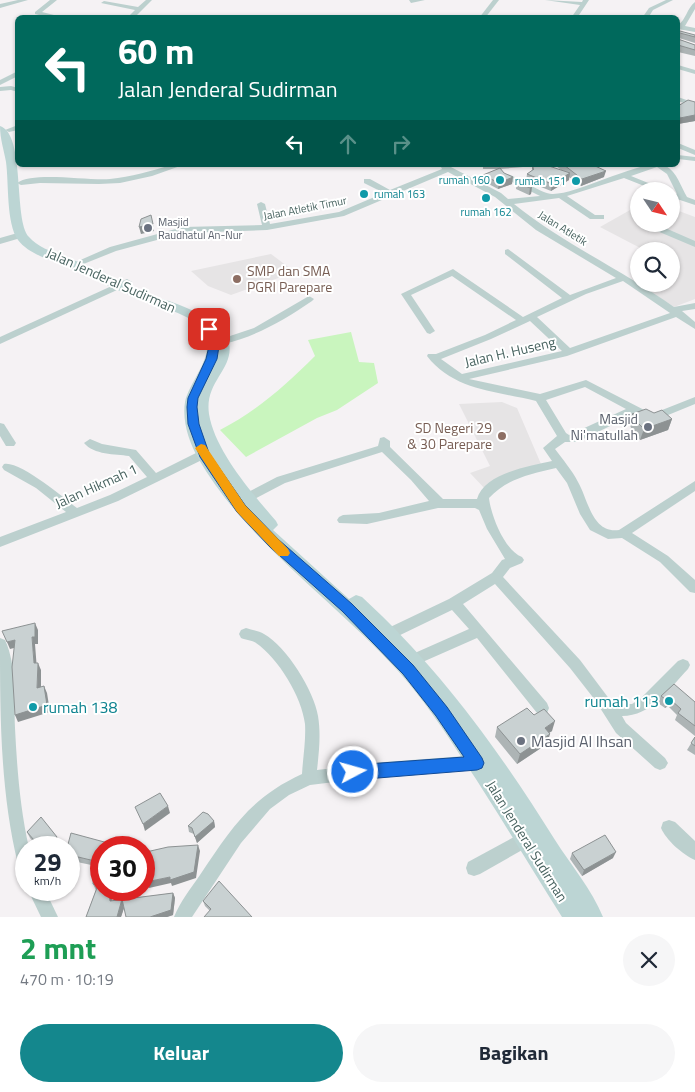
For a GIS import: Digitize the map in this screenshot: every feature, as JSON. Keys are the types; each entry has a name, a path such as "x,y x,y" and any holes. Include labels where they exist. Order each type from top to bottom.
{"main road":[{"name":"Jalan Jenderal Sudirman","path":"0,120 9,129 7,143 15,160"},
{"name":"Jalan Jenderal Sudirman","path":"16,167 16,214 21,235 32,245 191,315 209,329 214,346 212,359 193,398 192,407 193,424 204,454 242,500 274,544 347,607 433,691"},
{"name":"Jalan Jenderal Sudirman","path":"17,167 29,231 40,242 76,263"},
{"name":"Jalan Jenderal Sudirman","path":"123,284 206,315 216,323 224,341 225,353 208,386 202,404 202,414 213,445 242,500 277,534 389,634 413,660 592,917"},
{"name":"Jalan Jenderal Sudirman","path":"484,761 525,839 575,917"}],"street":[{"path":"0,6 25,0"},
{"path":"47,15 37,13 54,0"},
{"path":"133,15 148,0"},
{"path":"411,1 422,0"},
{"path":"484,15 496,0"},
{"path":"548,0 584,2 576,15"},
{"path":"647,15 651,9 670,0"},
{"path":"680,27 686,21 695,4 686,0"},
{"path":"104,3 139,9"},
{"path":"680,28 695,30"},
{"path":"680,68 695,72"},
{"path":"0,83 15,75"},
{"path":"0,89 15,89"},
{"path":"680,101 695,106"},
{"path":"680,146 695,153"},
{"path":"680,157 695,159"},
{"path":"21,182 51,180 114,182 172,167"},
{"name":"Jalan Atletik Timur","path":"76,263 138,241 183,230 267,227 341,214 362,207 444,167"},
{"name":"Jalan Atletik","path":"444,167 490,190 539,228 624,278 695,326"},
{"path":"507,202 560,195 651,167"},
{"path":"660,167 670,173 684,199"},
{"path":"507,176 548,197"},
{"path":"625,176 641,182"},
{"path":"367,181 389,193"},
{"path":"560,195 593,217 601,217"},
{"path":"680,197 695,204"},
{"path":"261,204 267,227"},
{"path":"667,232 695,244"},
{"path":"0,240 21,235"},
{"path":"508,252 568,298"},
{"path":"430,331 406,294 453,272 526,318 569,352"},
{"path":"460,378 442,366 432,356 437,357 477,343 568,298 624,278"},
{"path":"0,341 123,284"},
{"path":"224,341 248,335 262,329 309,299"},
{"path":"679,314 695,307"},
{"name":"Jalan H. Huseng","path":"460,378 528,364 569,352 695,307"},
{"name":"Jalan H. Huseng","path":"460,378 472,386 506,390 540,398"},
{"path":"636,409 573,439 567,439 562,436 540,398 583,382 636,409 651,418 695,400"},
{"path":"0,427 10,443"},
{"path":"562,436 562,439 549,448 574,486 590,522 602,532 616,536 623,533 695,485"},
{"path":"242,500 281,480 383,448 384,441 384,448 408,469 436,501 441,503"},
{"path":"90,443 100,448 132,453 153,477"},
{"name":"Jalan Hikmah 1","path":"0,542 114,498 153,477 204,454"},
{"path":"483,507 483,498 505,478 517,472 559,462"},
{"path":"8,467 40,486 75,513"},
{"path":"343,520 364,521 441,503 464,505 477,503 483,507 511,558 518,560 506,564 496,578 454,603 389,634"},
{"path":"623,533 664,559 695,588"},
{"path":"496,578 575,664 610,710 621,728 660,763"},
{"path":"454,603 542,708"},
{"path":"413,660 479,631"},
{"path":"246,634 259,638 272,650 290,670 302,692 312,724 309,778"},
{"path":"0,644 5,679 12,784 19,836"},
{"path":"610,710 633,710 645,704 683,665"},
{"path":"182,917 200,892 227,847 244,826 274,796 309,778 384,769 484,761"},
{"path":"669,828 695,852"},
{"path":"474,868 525,839"},
{"path":"42,901 50,917"}],"shaded area":[{"path":"630,210 630,232 680,232 680,211 695,217 695,299 674,307 651,292 680,292 680,242 630,243 600,227"},
{"name":"SMP dan SMA PGRI Parepare","path":"271,254 295,272 231,295 208,286 191,271"},
{"name":"SD Negeri 29 & 30 Parepare","path":"502,402 517,408 541,464 486,490 470,473 490,466 459,404"}],"green space":[{"path":"351,332 359,362 374,363 378,383 337,410 317,418 246,457 220,430 234,423 270,397 315,356 308,340"}],"building":[{"path":"680,31 695,35 695,37 680,33"},
{"path":"680,40 695,45 695,50 680,46"},
{"path":"688,100 695,102 695,115 680,118 680,105"},
{"path":"552,167 570,173 552,184 527,174 534,169 532,168"},
{"path":"567,167 597,167 606,171 582,179"},
{"path":"500,168 504,173 513,177 499,183 483,175"},
{"path":"519,181 532,187 530,188 517,182"},
{"path":"151,215 153,224 139,227 141,219"},
{"path":"646,409 654,413 662,410 672,419 644,429 634,419 637,418 632,414"},
{"path":"35,623 35,637 32,637 34,663 38,663 37,688 44,686 47,705 15,715 12,667 15,640 7,642 2,631"},
{"path":"674,684 695,702 695,726 678,713 681,709 671,700 668,701 661,696"},
{"name":"Masjid Al Ihsan","path":"527,708 534,715 544,709 555,721 545,728 550,734 520,754 497,727"},
{"path":"695,737 695,746 691,743"},
{"path":"160,793 168,806 143,824 135,807"},
{"path":"203,812 208,814 214,821 195,837 192,828 188,826"},
{"path":"41,817 56,836 30,836 27,832"},
{"path":"71,833 90,838 90,860 80,857 80,836 70,836"},
{"path":"605,835 616,852 584,870 572,853"},
{"path":"198,845 194,872 170,880 170,877 155,880 155,850"},
{"path":"219,881 252,917 204,917 211,909 203,901"},
{"path":"173,893 171,910 150,917 126,917 122,901 155,901 155,895"},
{"path":"92,901 121,901 117,917 86,917"}],"slow traffic":[{"path":"201,448 241,509 284,553"}],"place":[{"name":"rumah 160","path":"500,180"},
{"name":"rumah 151","path":"576,181"},
{"name":"rumah 163","path":"364,194"},
{"name":"rumah 162","path":"486,198"},
{"name":"Masjid Raudhatul An-Nur","path":"148,228"},
{"name":"SMP dan SMA PGRI Parepare","path":"237,279"},
{"name":"Masjid Ni'matullah","path":"648,427"},
{"name":"SD Negeri 29 & 30 Parepare","path":"502,436"},
{"name":"rumah 113","path":"669,701"},
{"name":"rumah 138","path":"33,707"},
{"name":"Masjid Al Ihsan","path":"521,741"}],"route":[{"path":"209,329 214,346 212,359 193,398 192,407 193,424 204,454 241,509 274,544 347,607 383,642 408,670 441,711 477,763 353,772"}]}
